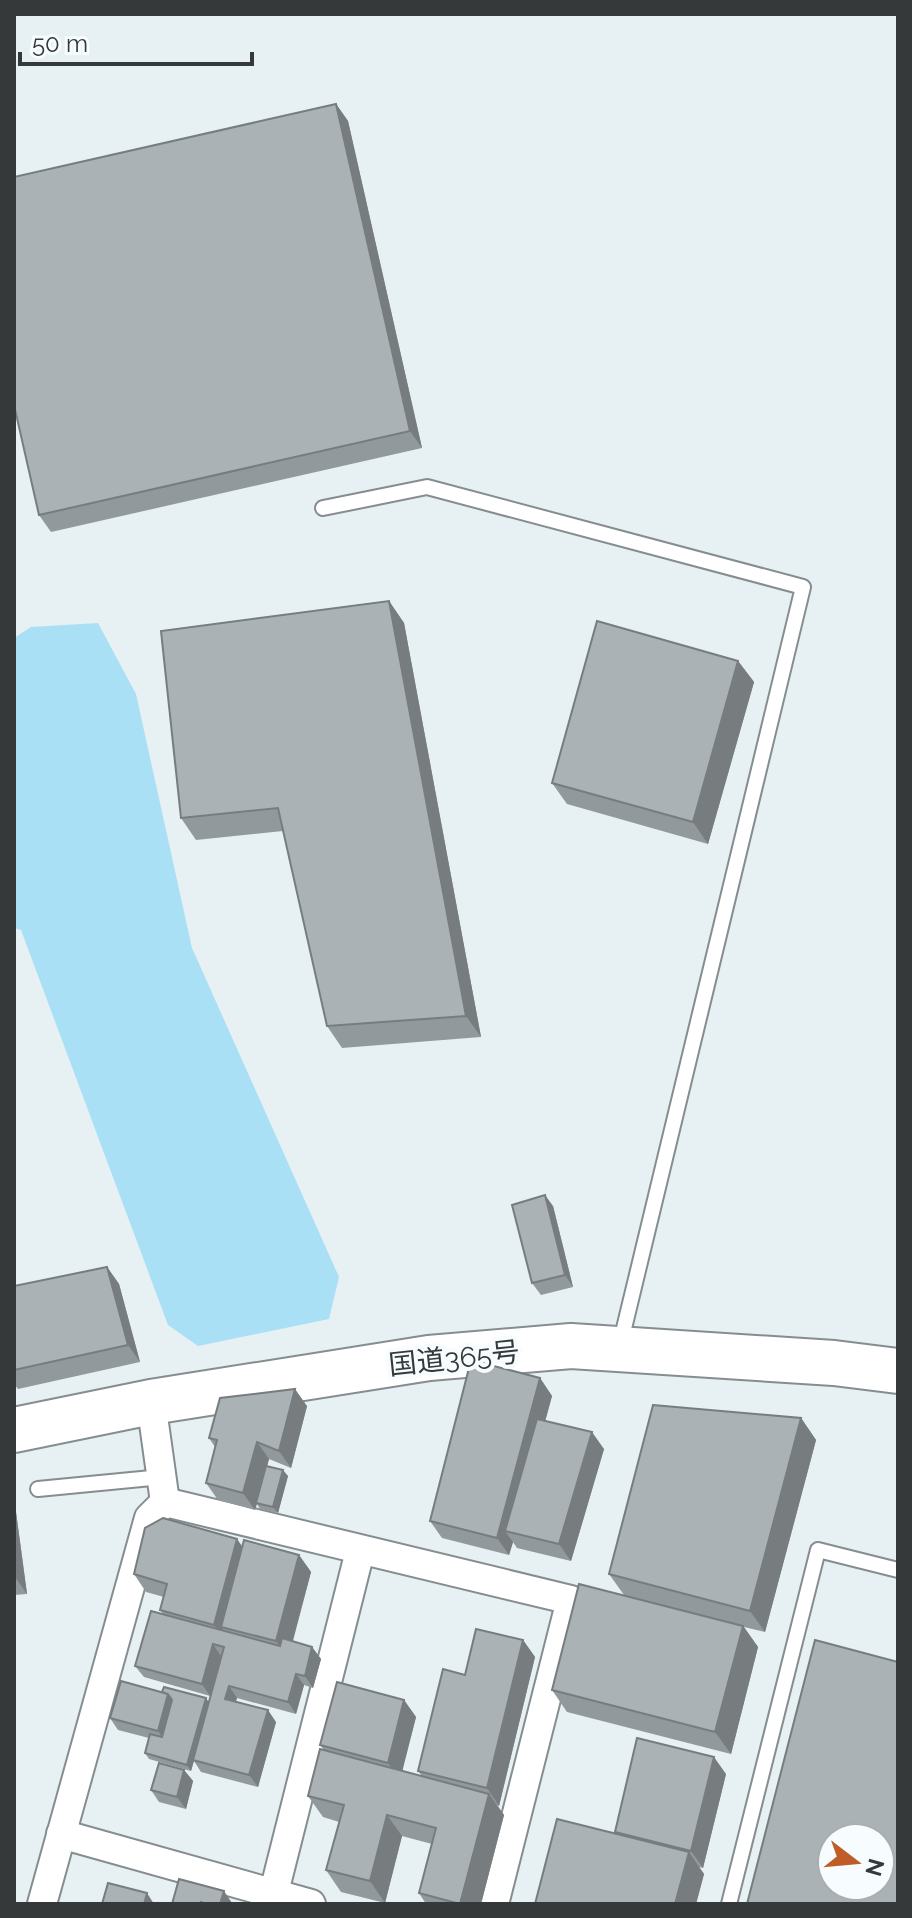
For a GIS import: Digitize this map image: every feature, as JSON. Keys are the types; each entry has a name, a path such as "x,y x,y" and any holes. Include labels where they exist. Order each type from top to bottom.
{"highway":[{"name":"国道365号","path":"14,1430 151,1402 429,1358 571,1346 834,1363 898,1371"}],"street":[{"path":"42,1904 149,1518 163,1490 151,1402"},
{"path":"163,1490 360,1551 571,1600 494,1904"},
{"path":"273,1899 360,1551"},
{"path":"61,1834 273,1899 311,1904"}],"lane":[{"path":"323,508 427,487 803,587 619,1349"},
{"path":"38,1489 163,1490"},
{"path":"729,1904 818,1550 898,1570"}],"shaded area":[{"path":"98,623 136,694 192,948 339,1277 329,1319 198,1346 168,1325 21,930 14,928 14,638 31,627"}],"building":[{"path":"336,104 410,431 39,515 14,405 14,177"},
{"path":"389,601 466,1016 327,1026 278,808 181,818 161,631"},
{"path":"597,621 738,661 693,822 552,783"},
{"path":"545,1195 565,1275 532,1283 512,1205"},
{"path":"107,1267 128,1345 14,1370 14,1286"},
{"path":"471,1360 540,1378 497,1538 430,1521"},
{"path":"295,1389 279,1451 257,1442 243,1493 206,1483 217,1440 209,1438 220,1398"},
{"path":"653,1405 801,1418 750,1611 609,1574"},
{"path":"537,1419 592,1432 559,1544 505,1531"},
{"path":"266,1466 283,1470 273,1507 256,1503"},
{"path":"163,1518 237,1539 214,1625 160,1610 167,1584 134,1574 145,1528"},
{"path":"244,1540 299,1555 276,1641 221,1627"},
{"path":"579,1584 743,1626 715,1732 552,1690"},
{"path":"151,1611 280,1646 282,1638 312,1647 305,1676 296,1674 288,1702 229,1686 225,1699 268,1710 249,1775 193,1760 224,1647 213,1644 202,1684 135,1666"},
{"path":"476,1629 523,1640 487,1788 418,1771 443,1669 465,1675"},
{"path":"815,1640 898,1662 898,1904 747,1904"},
{"path":"121,1681 168,1694 158,1731 110,1718"},
{"path":"337,1682 404,1700 388,1763 320,1745"},
{"path":"164,1687 206,1698 187,1765 145,1753 150,1734 162,1737 172,1700 162,1692"},
{"path":"637,1738 714,1757 691,1851 615,1832"},
{"path":"320,1749 489,1794 460,1904 419,1893 436,1828 387,1815 370,1881 326,1870 344,1805 308,1796"},
{"path":"159,1763 184,1770 177,1797 151,1790"},
{"path":"557,1819 689,1852 675,1904 535,1904"},
{"path":"179,1879 224,1891 220,1904 172,1904"},
{"path":"108,1883 147,1893 144,1904 102,1904"}]}
